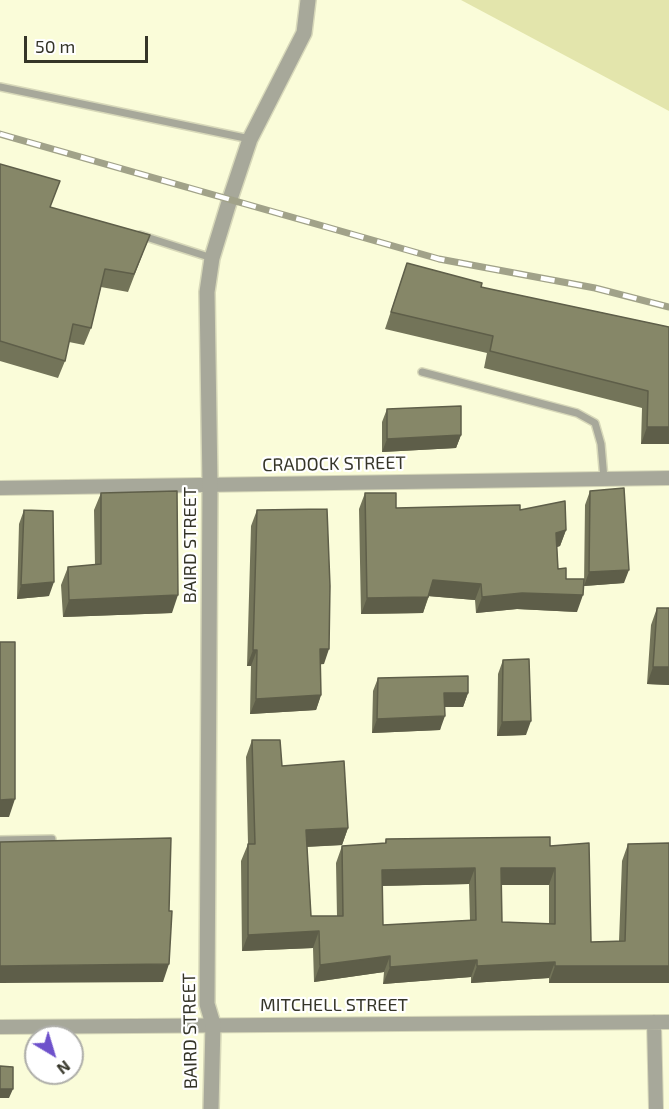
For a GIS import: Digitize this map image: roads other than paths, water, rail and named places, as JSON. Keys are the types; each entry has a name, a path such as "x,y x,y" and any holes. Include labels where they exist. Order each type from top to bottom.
{"street":[{"name":"BAIRD STREET","path":"211,1109 213,1024 207,1004 210,484 206,320 212,258 250,140 304,33 308,0"},
{"name":"CRADOCK STREET","path":"0,488 669,478"},
{"path":"654,1022 656,1109"},
{"name":"MITCHELL STREET","path":"0,1027 669,1022"}],"lane":[{"path":"0,87 250,140"},
{"path":"133,232 212,258"},
{"path":"422,372 577,413 595,423 601,444 604,479"},
{"path":"0,840 52,839"}],"railway":[{"path":"0,134 439,259 595,288 669,307"}]}
